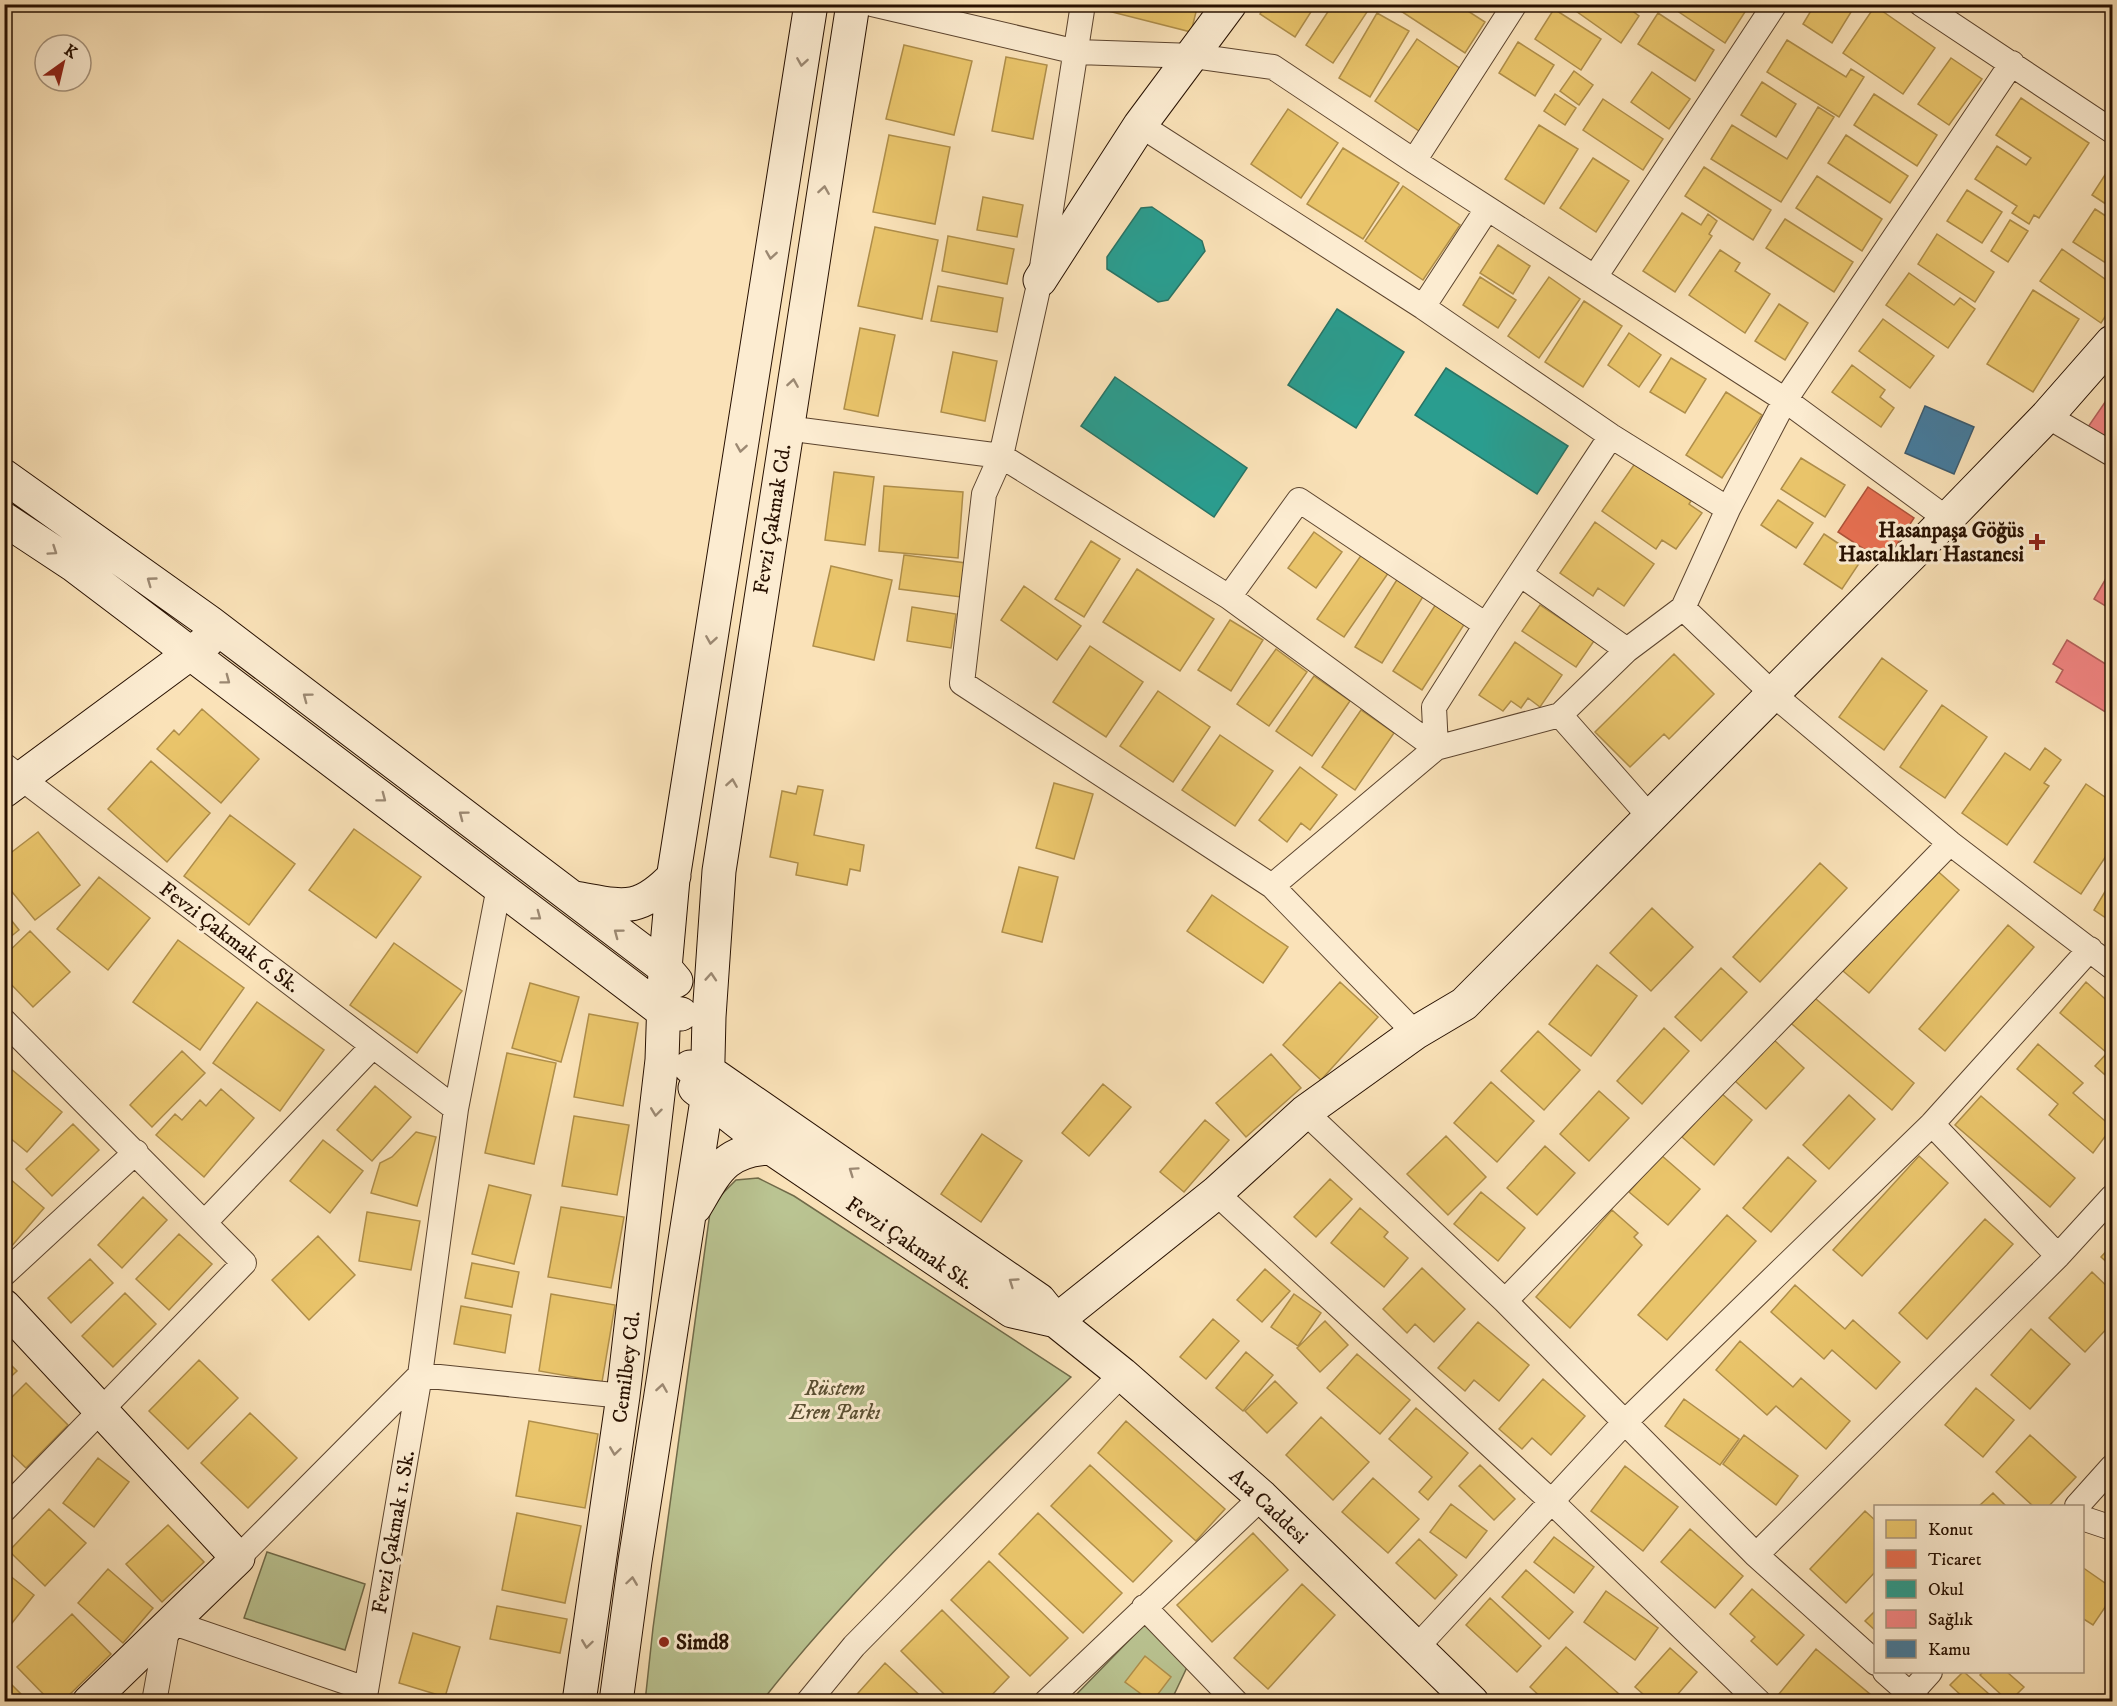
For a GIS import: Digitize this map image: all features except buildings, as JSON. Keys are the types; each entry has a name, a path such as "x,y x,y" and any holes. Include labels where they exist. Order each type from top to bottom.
{"street":[{"name":"Fevzi Çakmak Cd.","path":"663,1035 665,968 674,876 811,4"},
{"name":"Fevzi Çakmak Cd.","path":"709,1026 719,871 786,428 854,4"},
{"path":"872,4 1077,52 1194,56 1273,67 1487,209 1785,400 1947,519"},
{"path":"1083,4 1040,279 1001,456 984,494 962,684 1272,886 1415,1033"},
{"path":"1040,279 1140,126 1194,56 1230,4"},
{"path":"1414,161 1515,4"},
{"path":"1595,277 1774,4"},
{"path":"1921,4 2112,131"},
{"path":"1272,886 1436,748 1560,715 1627,650 1683,608 1728,509 1785,400 2012,63"},
{"path":"1140,126 1423,308 1611,436 1728,509"},
{"path":"1423,308 1487,209"},
{"path":"1056,1321 1216,1193 1305,1112 1415,1033 1464,1004 1947,519 2047,416 2112,342"},
{"path":"2047,416 2112,454"},
{"path":"786,428 1001,456 1229,597 1436,748"},
{"path":"1436,748 1434,707 1611,436"},
{"path":"4,476 221,632 665,968 709,1026 663,1035"},
{"path":"1229,597 1299,500 1486,625"},
{"path":"4,519 75,566 499,887 663,1035 708,1086"},
{"path":"1520,574 1627,650"},
{"path":"1683,608 1774,695 1950,843 2112,968"},
{"path":"10,778 221,632"},
{"path":"1560,715 1650,817"},
{"name":"Fevzi Çakmak 6. Sk.","path":"10,778 456,1109"},
{"path":"1505,1301 1950,843"},
{"path":"571,898 617,905 639,903 655,896 674,876"},
{"name":"Fevzi Çakmak 1. Sk.","path":"170,1623 365,1695 420,1375 456,1109 499,887"},
{"path":"1417,1647 1624,1423 1932,1124 2090,950"},
{"path":"4,1021 206,1221 244,1263 4,1510"},
{"name":"Cemilbey Cd.","path":"616,1701 635,1561 690,1216 708,1086 709,1026"},
{"name":"Cemilbey Cd.","path":"579,1701 623,1396 663,1035"},
{"path":"206,1221 373,1046"},
{"name":"Fevzi Çakmak Sk.","path":"708,1086 771,1148 1012,1311 1056,1321"},
{"name":"Ata Caddesi","path":"708,1086 1039,1300 1056,1321 1122,1374 1262,1497 1472,1701"},
{"path":"1305,1112 1505,1301 1756,1555 1874,1662"},
{"path":"1932,1124 2058,1256"},
{"path":"690,1216 709,1183 729,1158 748,1149 771,1148"},
{"path":"4,1274 136,1152"},
{"path":"1216,1193 1551,1501 1759,1701"},
{"path":"1756,1555 2058,1256 2112,1197"},
{"path":"4,1306 238,1558"},
{"path":"812,1700 854,1646 1122,1374"},
{"path":"89,1701 238,1558 420,1375 623,1396"},
{"path":"2078,1505 2112,1467"},
{"path":"1046,1701 1262,1497"},
{"path":"2084,1519 2112,1528"},
{"path":"1144,1606 1236,1701"},
{"path":"154,1701 170,1623"},
{"path":"1887,1673 1911,1699 1929,1673"}],"green space":[{"name":"Rüstem Eren Parkı","path":"758,1178 794,1196 1071,1377 872,1574 834,1615 762,1701 645,1702 653,1628 711,1205 736,1180"},
{"path":"267,1552 365,1584 345,1650 244,1618"},
{"path":"1144,1625 1190,1661 1171,1701 1069,1702"}],"place":[{"name":"Hasanpaşa Göğüs Hastalıkları Hastanesi","path":"2037,542"},
{"name":"Simd8","path":"664,1642"}]}
